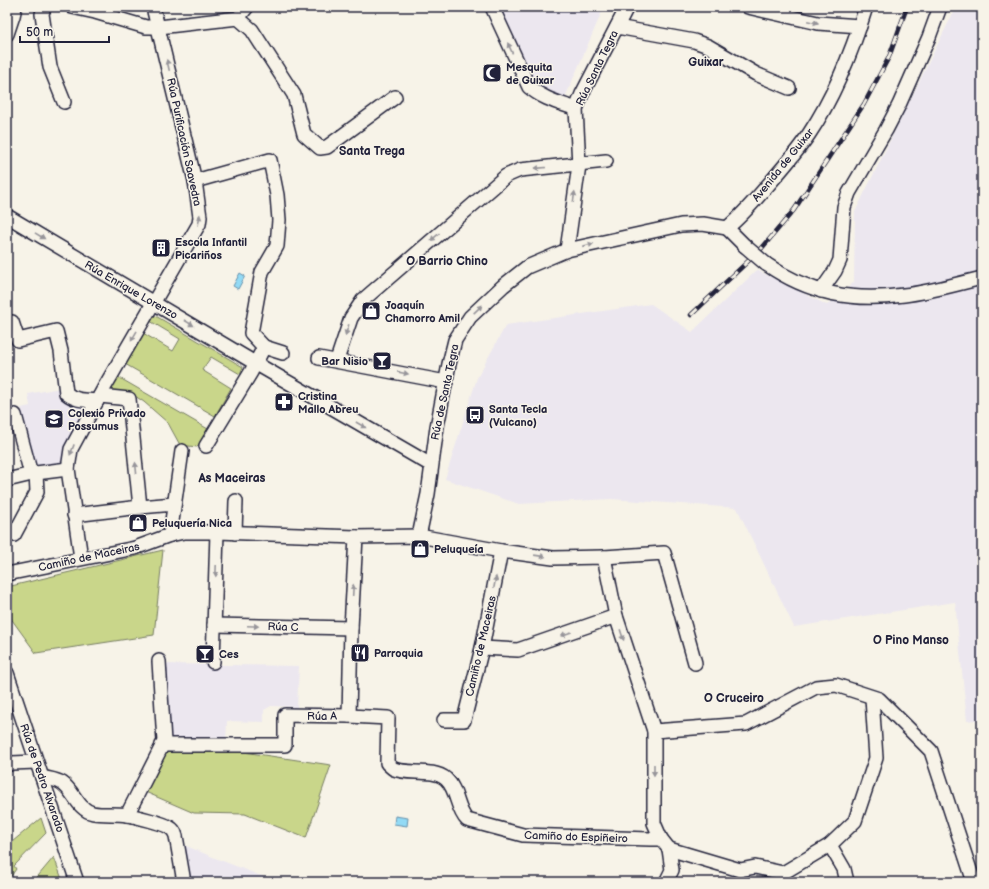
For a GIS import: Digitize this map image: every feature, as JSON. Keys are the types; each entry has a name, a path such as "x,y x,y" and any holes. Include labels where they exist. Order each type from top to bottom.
{"street":[{"path":"44,7 42,14 50,66 64,102"},
{"path":"72,7 146,26 159,27 238,18 247,7"},
{"name":"Rúa Purificación Saavedra","path":"81,558 68,469 71,449 98,399 199,224 200,217 194,181 159,27 153,7"},
{"path":"492,7 529,87 536,93 576,109"},
{"name":"Rúa Santa Tegra","path":"567,250 579,165 576,109 582,94 627,7"},
{"path":"748,7 818,23 860,26"},
{"name":"Avenida de Guixar","path":"727,228 740,217 788,162 808,135 827,105 843,71 866,7"},
{"path":"820,291 836,271 840,260 844,207 849,193 899,105 929,37 940,7"},
{"path":"7,34 14,11"},
{"path":"238,18 252,30 294,96 304,134 320,148 327,147 396,97"},
{"path":"617,27 694,41 722,53 756,74 789,88"},
{"path":"194,181 270,160 277,195 279,220 277,246 262,272 251,333 264,347 283,353"},
{"path":"337,360 351,318 363,300 506,176 520,170 606,161"},
{"name":"Rúa Enrique Lorenzo","path":"7,216 431,465"},
{"name":"Rúa de Santa Tegra","path":"419,536 428,494 431,465 446,382 456,340 470,317 503,286 527,267 567,250 680,225 702,224 727,228"},
{"path":"727,228 766,264 790,280 820,291 850,297 875,298 904,295 982,278"},
{"path":"12,322 18,340 56,331 61,351 66,393 71,397 79,400 129,399 140,507"},
{"path":"206,446 264,347"},
{"path":"319,358 337,360 446,382"},
{"path":"7,417 15,415 33,473 37,492 14,535"},
{"path":"170,535 182,451"},
{"path":"7,480 33,473 68,469"},
{"path":"235,533 236,501"},
{"path":"74,515 174,504"},
{"name":"Camiño de Maceiras","path":"7,574 135,548 170,535 184,532 356,537 419,536 501,550 482,648 464,720 444,720"},
{"path":"213,662 218,532"},
{"path":"349,716 351,628 356,537"},
{"path":"501,550 553,558 604,557 664,553 695,663"},
{"path":"604,557 616,616 654,731 654,823 665,844 672,870 666,882"},
{"path":"482,648 518,650 616,616"},
{"name":"Rúa C","path":"214,625 351,628"},
{"path":"127,815 164,742 159,661"},
{"name":"Rúa de Pedro Alvarado","path":"7,673 77,882"},
{"path":"654,731 746,724 816,687 836,685 872,698 879,699 931,752 974,882"},
{"name":"Camiño do Espiñeiro","path":"447,780 454,792 462,815 467,820 523,835 650,839 740,870 755,867 783,873 830,845 855,821 876,758 872,698"},
{"name":"Rúa A","path":"162,745 285,744 285,715 388,718 388,763 394,769 438,774 447,780"},
{"path":"7,765 36,762"},
{"path":"42,777 55,780 63,784 70,790 83,808 91,812 107,815 127,815 168,826 174,831 184,882"},
{"path":"830,845 844,870 847,882"}],"shaded area":[{"path":"494,7 604,7 564,100 531,87"},
{"path":"956,7 982,7 982,719 967,721 955,602 794,627 737,508 611,499 519,504 445,479 477,378 506,325 651,304 692,332 757,270 827,305 854,282 855,212"},
{"name":"Colexio Privado Possumus","path":"60,388 66,400 90,410 78,431 73,429 66,447 63,463 36,466 21,408 30,406 28,394"},
{"path":"164,664 299,666 297,707 271,706 264,710 264,722 227,721 226,743 169,741"},
{"path":"184,845 220,860 277,882 187,882"}],"green space":[{"path":"154,315 243,367 240,374 211,357 202,370 231,388 215,416 125,364 143,333 173,351 180,339 150,321"},
{"path":"118,377 208,429 197,447 180,445 168,423 135,396 110,391"},
{"path":"163,550 154,635 36,653 7,613 7,587"},
{"path":"169,741 331,765 306,838 245,814 194,813 143,791"},
{"path":"41,818 46,833 14,866 16,869 7,882 7,846"},
{"path":"54,857 63,882 33,882"}],"water":[{"path":"240,273 245,276 238,289 233,286"},
{"path":"395,816 408,818 407,826 394,824"}],"railway":[{"path":"691,315 762,248 794,210 864,104 889,57 907,7"}],"place":[{"name":"Mesquita de Guixar","path":"492,73"},
{"name":"Escola Infantil Picariños","path":"161,248"},
{"name":"Joaquín Chamorro Amil","path":"371,311"},
{"name":"Bar Nisio","path":"382,361"},
{"name":"Cristina Mallo Abreu","path":"284,402"},
{"name":"Santa Tecla (Vulcano)","path":"475,415"},
{"name":"Colexio Privado Possumus","path":"54,419"},
{"name":"Peluquería Nica","path":"138,523"},
{"name":"Peluqueía","path":"420,549"},
{"name":"Parroquia","path":"360,653"},
{"name":"Ces","path":"205,654"}],"district":[{"name":"Guixar","path":"706,62"},
{"name":"Santa Trega","path":"372,151"},
{"name":"O Barrio Chino","path":"447,261"},
{"name":"As Maceiras","path":"232,478"},
{"name":"O Pino Manso","path":"911,640"},
{"name":"O Cruceiro","path":"734,698"}]}
